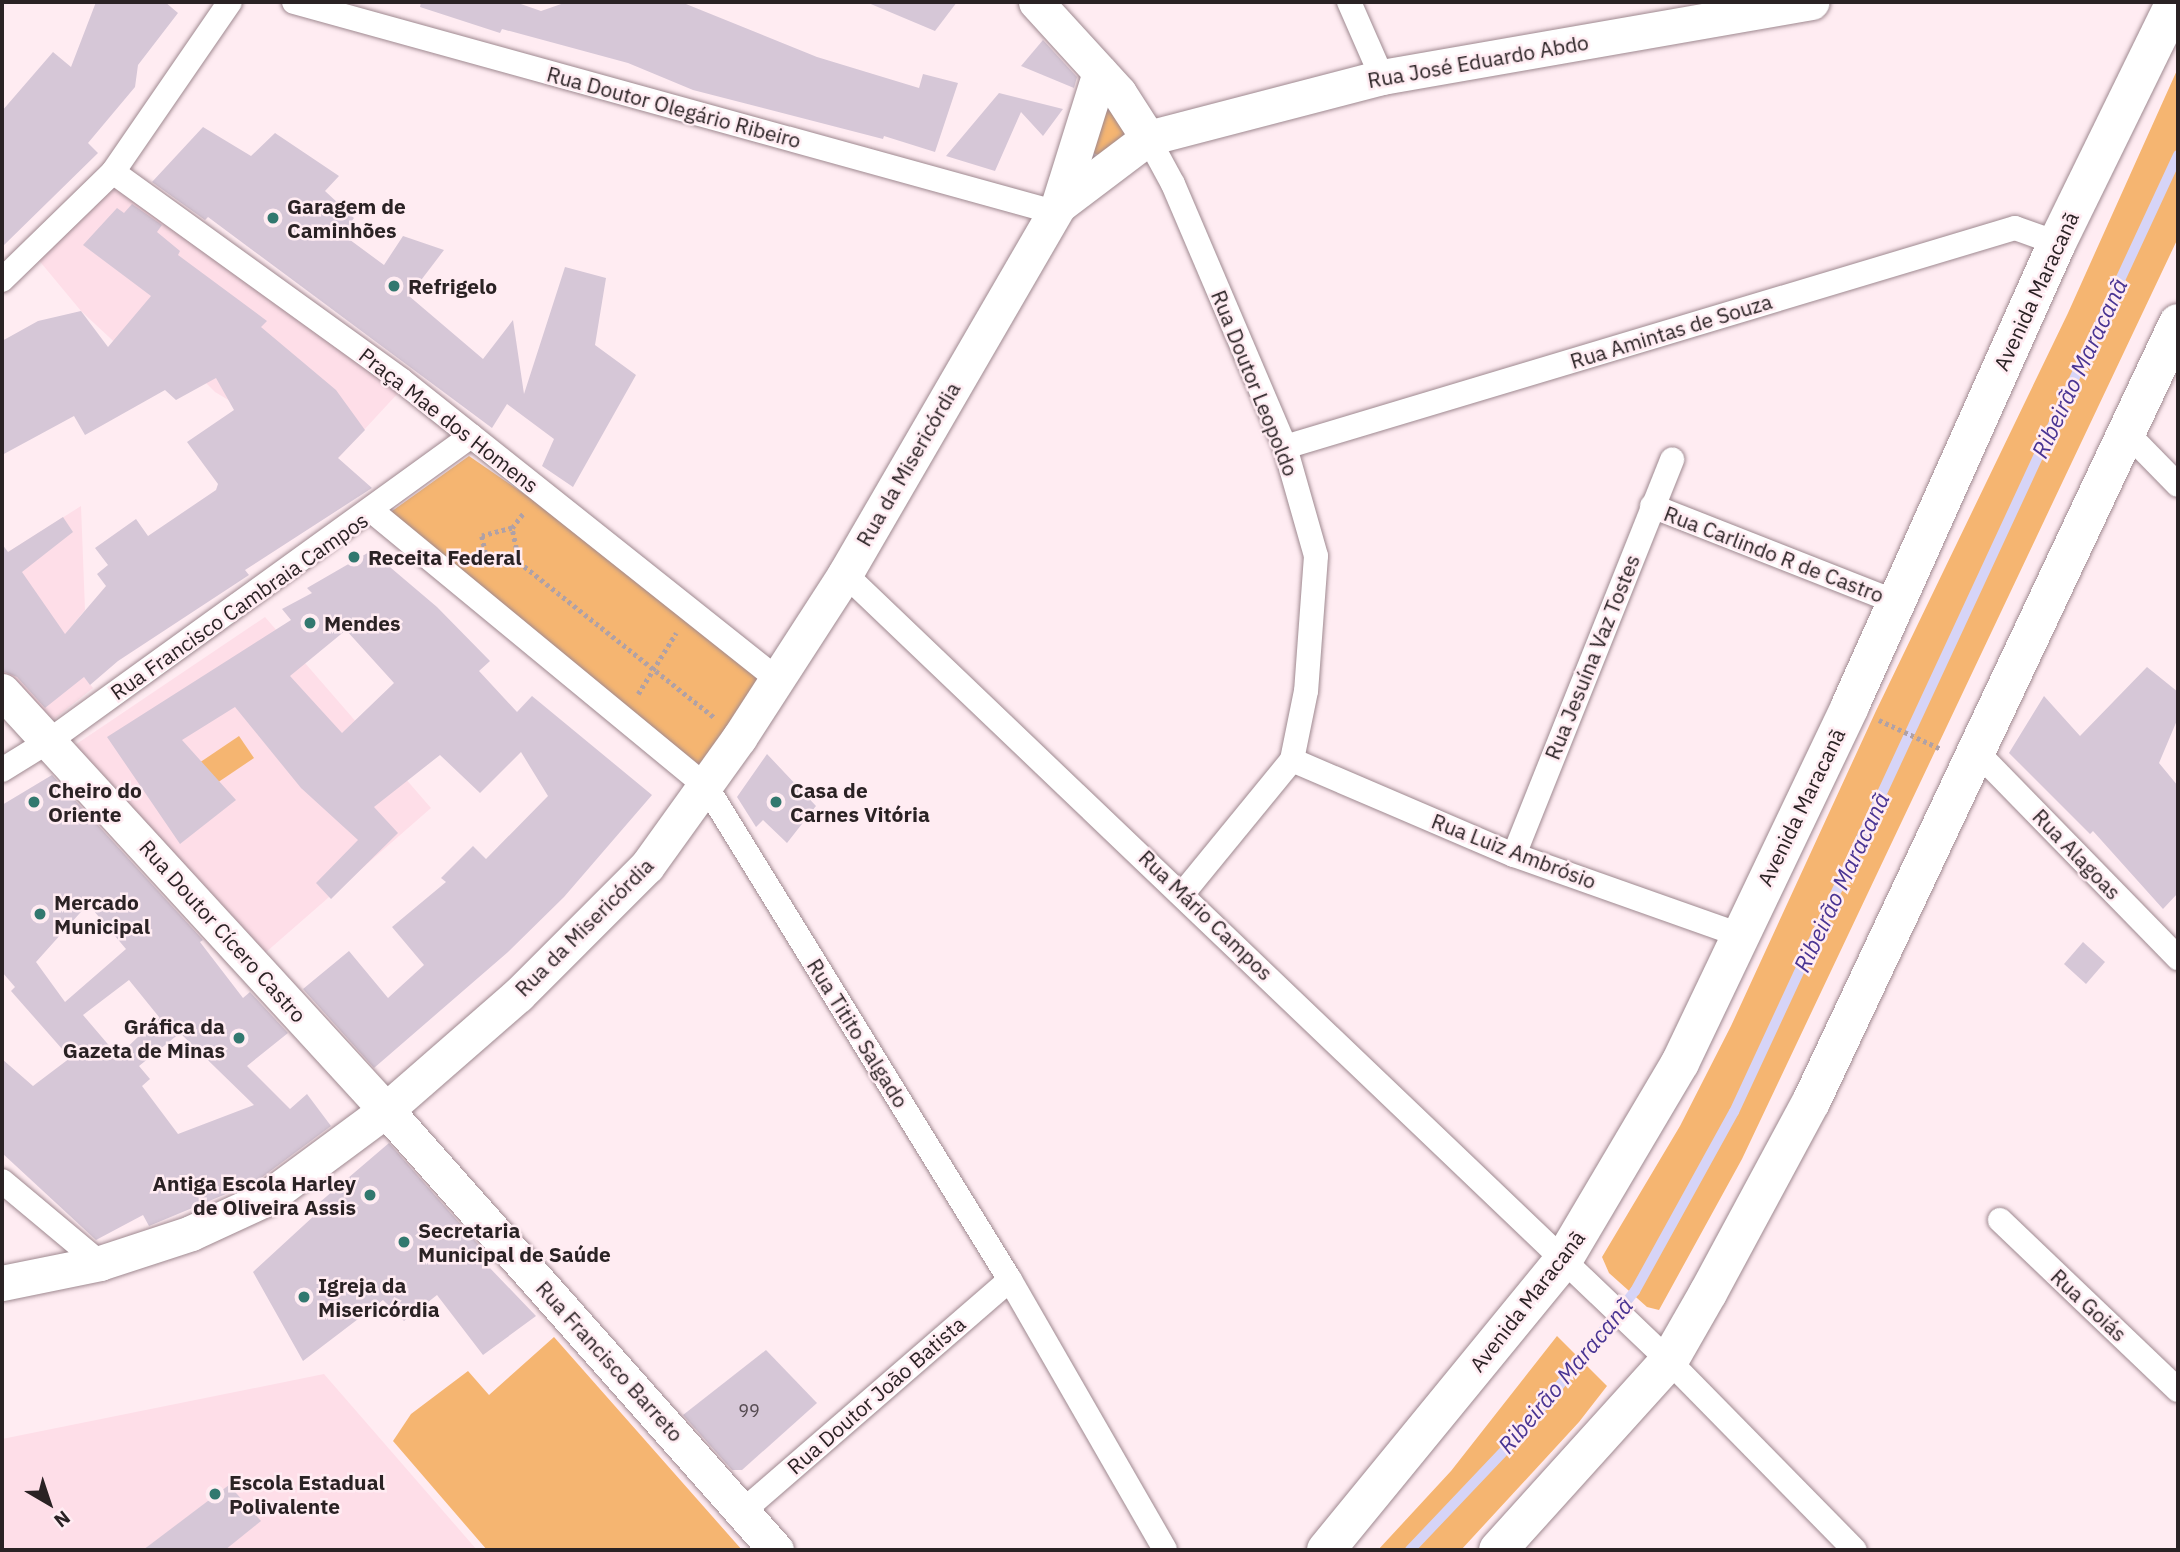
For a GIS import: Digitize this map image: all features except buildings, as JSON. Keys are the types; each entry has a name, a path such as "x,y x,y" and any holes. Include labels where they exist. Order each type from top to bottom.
{"main road":[{"name":"Avenida Maracanã","path":"1326,1550 1564,1259 1679,1063 1895,602 2057,243 2175,2"},
{"path":"1498,1550 1659,1352 1811,1102 1958,749 2128,433 2178,323"}],"street":[{"path":"2,280 113,172 230,2"},
{"name":"Rua Doutor Olegário Ribeiro","path":"294,2 1056,209"},
{"path":"1036,2 1100,72 1148,138"},
{"path":"1349,2 1382,77"},
{"name":"Rua José Eduardo Abdo","path":"1148,138 1382,77 1811,2"},
{"name":"Rua da Misericórdia","path":"2,1283 100,1263 191,1233 267,1198 386,1110 591,925 647,866 739,738 845,574 1056,209 1100,72"},
{"name":"Rua da Misericórdia","path":"1056,209 1148,138"},
{"name":"Rua Doutor Leopoldo","path":"1148,138 1173,184 1285,447 1316,556 1306,691 1292,760 1183,893"},
{"name":"Praça Mae dos Homens","path":"113,172 390,372 776,678"},
{"name":"Rua Amintas de Souza","path":"1285,447 2015,228 2057,243"},
{"path":"2128,433 2178,485"},
{"name":"Rua Francisco Cambraia Campos","path":"2,770 49,741 372,512 471,436"},
{"name":"Rua Jesuína Vaz Tostes","path":"1514,855 1672,460"},
{"name":"Rua Carlindo R de Castro","path":"1652,506 1895,602"},
{"path":"372,512 706,786"},
{"name":"Rua Mário Campos","path":"845,574 1183,893 1592,1286 1855,1550"},
{"name":"Rua Doutor Cícero Castro","path":"2,691 386,1110"},
{"name":"Rua Alagoas","path":"1958,749 2178,957"},
{"name":"Rua Luiz Ambrósio","path":"1292,760 1514,855 1740,935"},
{"name":"Rua Titito Salgado","path":"706,786 1010,1280 1165,1550"},
{"name":"Rua Francisco Barreto","path":"386,1110 776,1550"},
{"path":"2,1181 100,1263"},
{"name":"Rua Goiás","path":"2000,1220 2178,1390"},
{"name":"Rua Doutor João Batista","path":"743,1511 1010,1280"}],"path":[{"path":"519,562 488,564 482,536 512,528 519,562 739,738"},
{"path":"653,668 691,608"},
{"path":"1868,715 1958,749"}],"shaded area":[{"path":"2178,68 2178,238 1742,1159 1659,1310 1647,1307 1609,1273 1602,1257 1680,1126 1731,1026 1875,713 2068,313"},
{"path":"1101,85 1138,132 1104,157 1082,149"},
{"path":"111,183 400,391 338,458 292,438 215,392 199,376 124,351 81,311 37,258"},
{"path":"469,456 530,498 764,682 704,769 388,514"},
{"path":"81,506 85,610 57,644 93,688 43,728 2,681 2,556"},
{"path":"265,617 431,808 265,953 75,745"},
{"path":"239,736 254,758 214,785 199,763"},
{"path":"1557,1336 1607,1386 1579,1422 1461,1550 1378,1550 1451,1471"},
{"path":"554,1337 742,1550 487,1550 393,1441 411,1414 468,1371 489,1395"},
{"name":"Escola Estadual Polivalente","path":"324,1374 477,1550 2,1550 2,1439"}],"waterway":[{"name":"Ribeirão Maracanã","path":"1410,1550 1522,1432 1635,1291 1734,1112 2178,155"}],"place":[{"name":"Garagem de Caminhões","path":"273,218"},
{"name":"Refrigelo","path":"394,286"},
{"name":"Receita Federal","path":"354,557"},
{"name":"Mendes","path":"310,623"},
{"name":"Cheiro do Oriente","path":"34,802"},
{"name":"Casa de Carnes Vitória","path":"776,802"},
{"name":"Mercado Municipal","path":"40,914"},
{"name":"Gráfica da Gazeta de Minas","path":"239,1038"},
{"name":"Antiga Escola Harley de Oliveira Assis","path":"370,1195"},
{"name":"Secretaria Municipal de Saúde","path":"404,1242"},
{"name":"Igreja da Misericórdia","path":"304,1297"},
{"name":"Escola Estadual Polivalente","path":"215,1494"}]}
